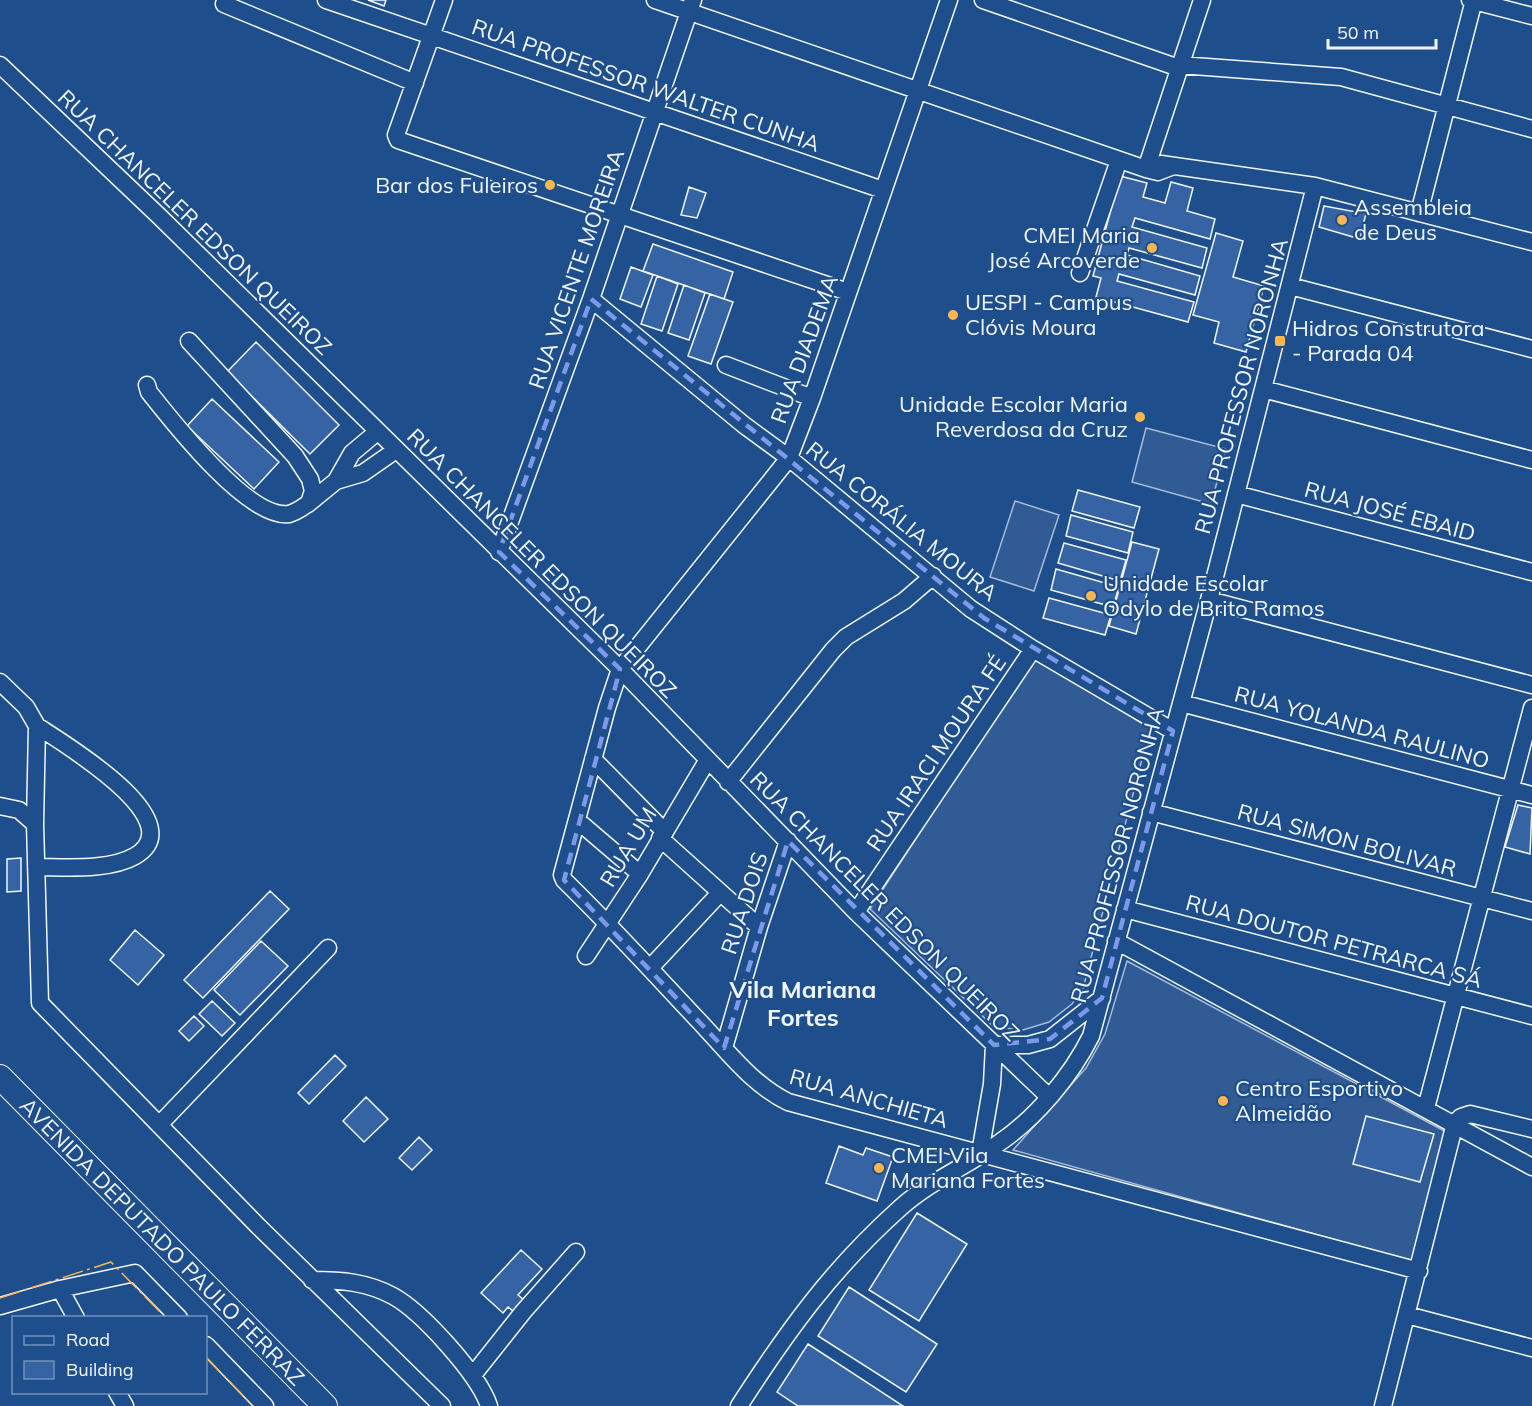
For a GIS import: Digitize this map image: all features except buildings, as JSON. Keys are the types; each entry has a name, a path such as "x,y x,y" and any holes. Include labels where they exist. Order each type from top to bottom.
{"highway":[{"name":"AVENIDA DEPUTADO PAULO FERRAZ","path":"0,1077 325,1406"}],"street":[{"name":"RUA PROFESSOR WALTER CUNHA","path":"326,0 883,190"},
{"path":"444,0 396,135 398,140 848,292"},
{"path":"655,0 691,6 918,91 1119,160 1315,186 1532,242"},
{"name":"RUA DIADEMA","path":"620,669 789,458 812,398 949,0"},
{"path":"983,0 1180,67 1320,74 1532,129"},
{"path":"1147,164 1202,0"},
{"path":"1419,213 1473,0 1532,16"},
{"path":"224,4 415,83"},
{"name":"RUA VICENTE MOREIRA","path":"499,552 591,299 691,6"},
{"name":"RUA CHANCELER EDSON QUEIROZ","path":"0,65 160,218 620,669 856,912 1048,1096"},
{"path":"1080,273 1119,160"},
{"path":"1283,181 1299,192 1308,219"},
{"name":"RUA PROFESSOR NORONHA","path":"740,1406 800,1313 833,1275 901,1208 926,1187 998,1144 1017,1129 1082,1055 1091,1036 1209,600 1315,186"},
{"path":"1290,286 1532,350"},
{"name":"RUA CORÁLIA MOURA","path":"591,299 744,425 789,458 971,609 1033,649 1173,731"},
{"path":"189,341 295,456 310,479 313,491 309,503"},
{"path":"726,365 812,398"},
{"path":"147,385 148,392 218,472 248,497 274,512 288,514 309,503 336,481 351,453 377,432"},
{"path":"1263,389 1532,460"},
{"path":"336,481 363,473 396,450"},
{"name":"RUA JOSÉ EBAID","path":"1236,494 1532,572"},
{"path":"728,782 826,658 846,637 904,601 933,576"},
{"path":"1209,600 1532,685"},
{"name":"RUA IRACI MOURA FÉ","path":"856,912 1033,649"},
{"name":"RUA ANCHIETA","path":"620,669 562,875 564,880 608,923 724,1048 764,1087 788,1101 1419,1271"},
{"path":"0,682 26,708 36,726 81,755 128,791 147,821 149,835 146,848 134,857 93,867 36,867"},
{"name":"RUA YOLANDA RAULINO","path":"1180,703 1532,795"},
{"path":"1426,1107 1532,708"},
{"path":"36,726 35,824 40,1004 312,1280 442,1406"},
{"path":"593,759 719,894 759,927"},
{"name":"RUA UM","path":"586,956 640,874 707,761"},
{"path":"0,806 19,810 35,824"},
{"name":"RUA SIMON BOLIVAR","path":"1151,812 1532,911"},
{"path":"578,821 640,874"},
{"name":"RUA DOIS","path":"724,1048 759,927 788,841"},
{"path":"650,968 719,894"},
{"name":"RUA DOUTOR PETRARCA SÁ","path":"1125,909 1532,1016"},
{"path":"1116,941 1426,1107 1532,1167"},
{"path":"159,1125 328,948"},
{"path":"980,1153 992,1084 994,1045 1028,1044 1050,1039 1102,998"},
{"path":"1383,1406 1455,1123 1461,1117 1470,1114 1532,1129"},
{"path":"473,1374 576,1252"},
{"path":"0,1306 129,1273 138,1276 178,1316"},
{"path":"312,1280 341,1280 368,1286 394,1297 425,1322 473,1374 489,1406"},
{"path":"60,1289 75,1316"},
{"path":"1407,1315 1532,1348"},
{"path":"207,1346 265,1406"}],"highlighted area":[{"path":"591,299 789,458 984,618 1173,731 1102,998 1050,1039 994,1045 788,841 724,1048 564,880 620,669 499,552"}],"shaded area":[{"path":"1146,428 1226,449 1211,504 1132,482"},
{"path":"1015,501 1059,515 1034,591 990,577"},
{"path":"1034,658 1150,728 1083,989 1072,1004 1049,1022 1023,1030 994,1027 870,909"},
{"name":"Centro Esportivo Almeidão","path":"1127,961 1450,1134 1415,1262 1013,1150 1086,1068 1105,1034"}],"power":[{"path":"0,1298 111,1262 164,1316"},
{"path":"207,1358 253,1406"}],"place":[{"name":"Bar dos Fuleiros","path":"550,185"},
{"name":"Assembleia de Deus","path":"1342,220"},
{"name":"CMEI Maria José Arcoverde","path":"1152,248"},
{"name":"UESPI - Campus Clóvis Moura","path":"953,315"},
{"name":"Hidros Construtora - Parada 04","path":"1280,341"},
{"name":"Unidade Escolar Maria Reverdosa da Cruz","path":"1140,417"},
{"name":"Unidade Escolar Odylo de Brito Ramos","path":"1091,596"},
{"name":"Centro Esportivo Almeidão","path":"1223,1101"},
{"name":"CMEI Vila Mariana Fortes","path":"879,1168"}],"district":[{"name":"Vila Mariana Fortes","path":"803,1003"}]}
